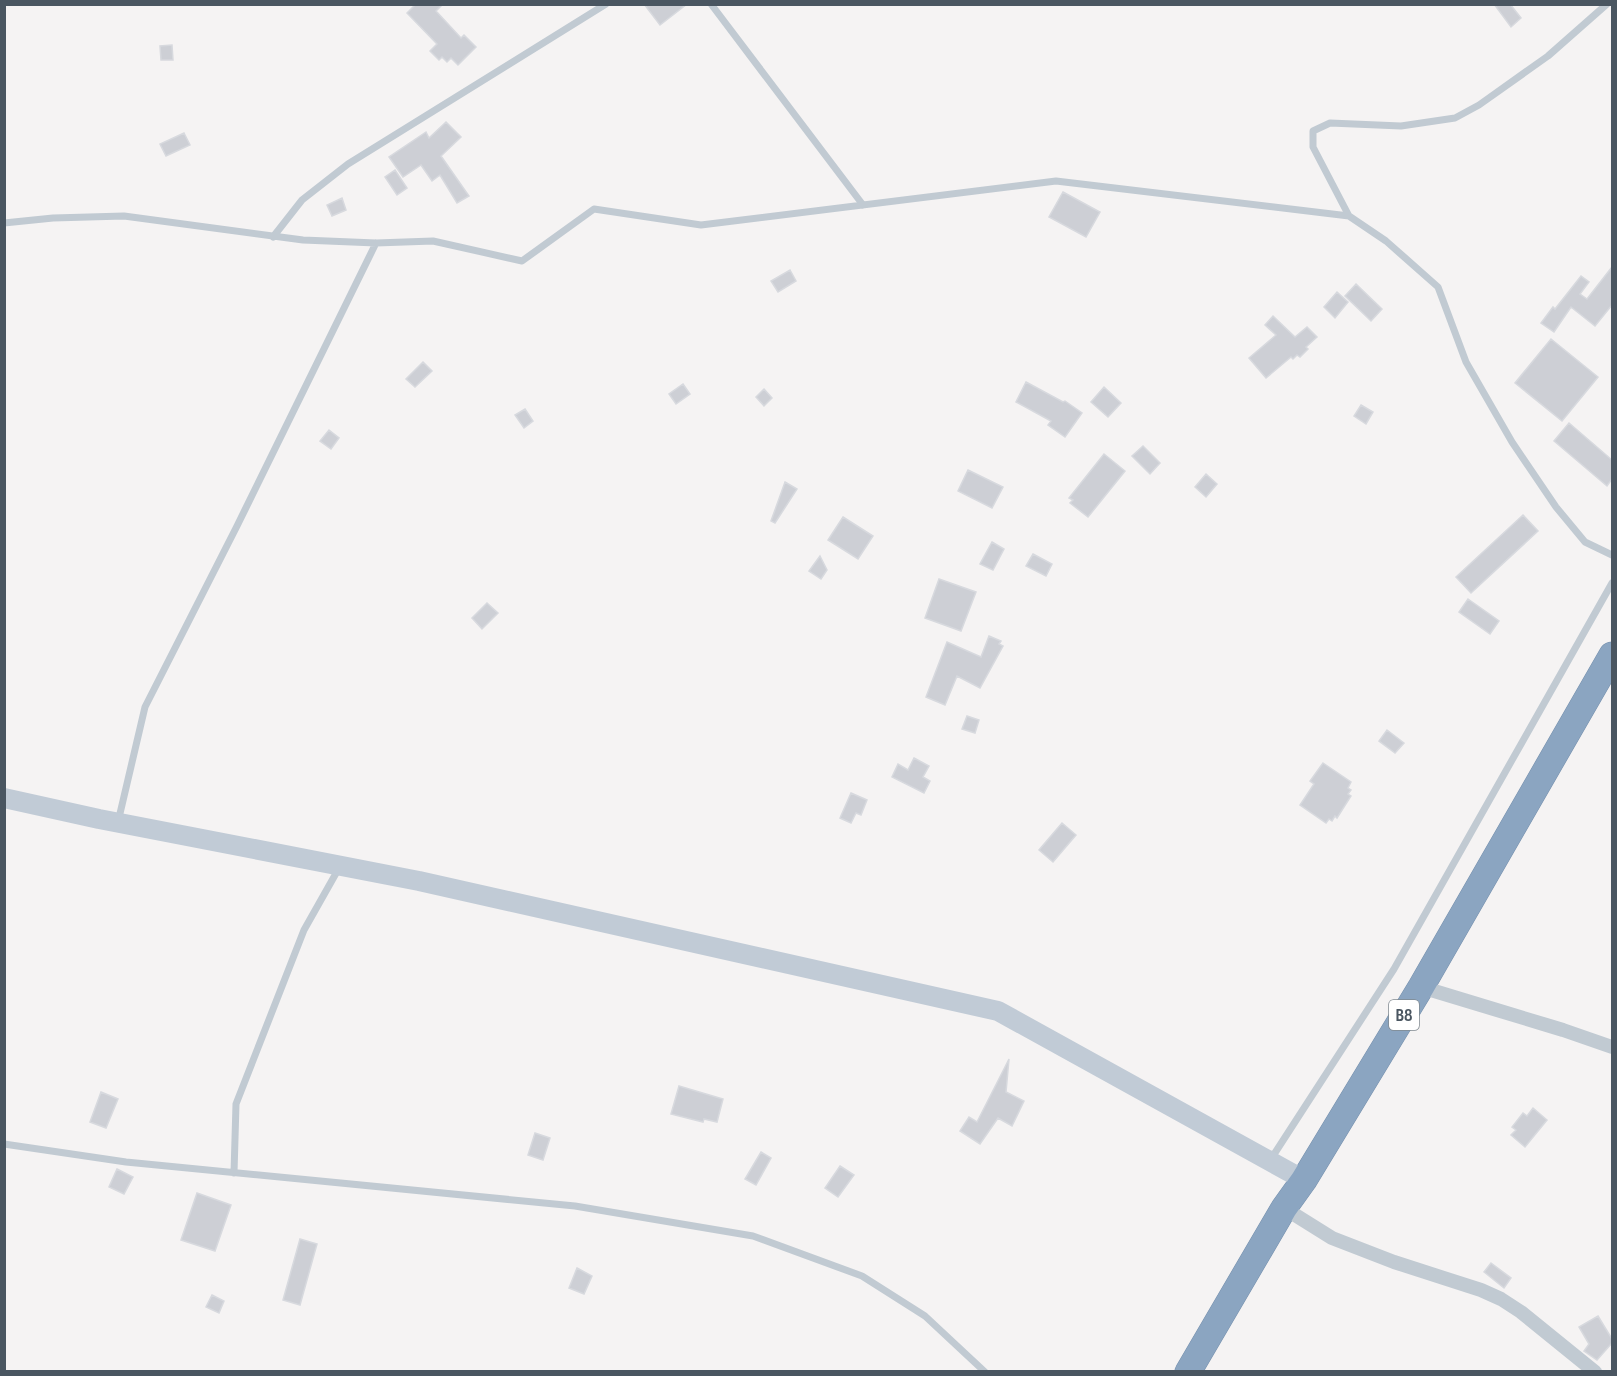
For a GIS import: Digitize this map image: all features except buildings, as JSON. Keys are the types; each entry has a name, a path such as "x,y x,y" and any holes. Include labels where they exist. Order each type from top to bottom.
{"highway":[{"name":"B8","path":"1188,1371 1284,1208 1304,1180 1421,987 1612,655"}],"main road":[{"path":"4,798 500,899 998,1011 1304,1180"}],"street":[{"path":"1421,987 1612,1047"},
{"path":"1284,1208 1332,1238 1394,1263 1481,1290 1501,1299 1521,1312 1595,1371"}],"lane":[{"path":"273,237 302,200 348,164 606,4"},
{"path":"711,4 863,205"},
{"path":"1349,216 1313,147 1313,131 1330,123 1401,126 1455,118 1479,105 1548,56 1607,4"},
{"path":"4,223 53,218 124,216 273,237 376,243 434,241 522,261 594,209 701,225 1056,181 1349,216 1386,241 1438,287 1466,362 1512,442 1556,507 1585,542 1612,555"},
{"path":"118,823 145,707 376,243"},
{"path":"1270,1161 1394,969 1612,583"},
{"path":"234,1173 236,1104 304,930 340,866"},
{"path":"4,1144 126,1162 575,1206 753,1236 862,1276 925,1316 985,1371"}]}
